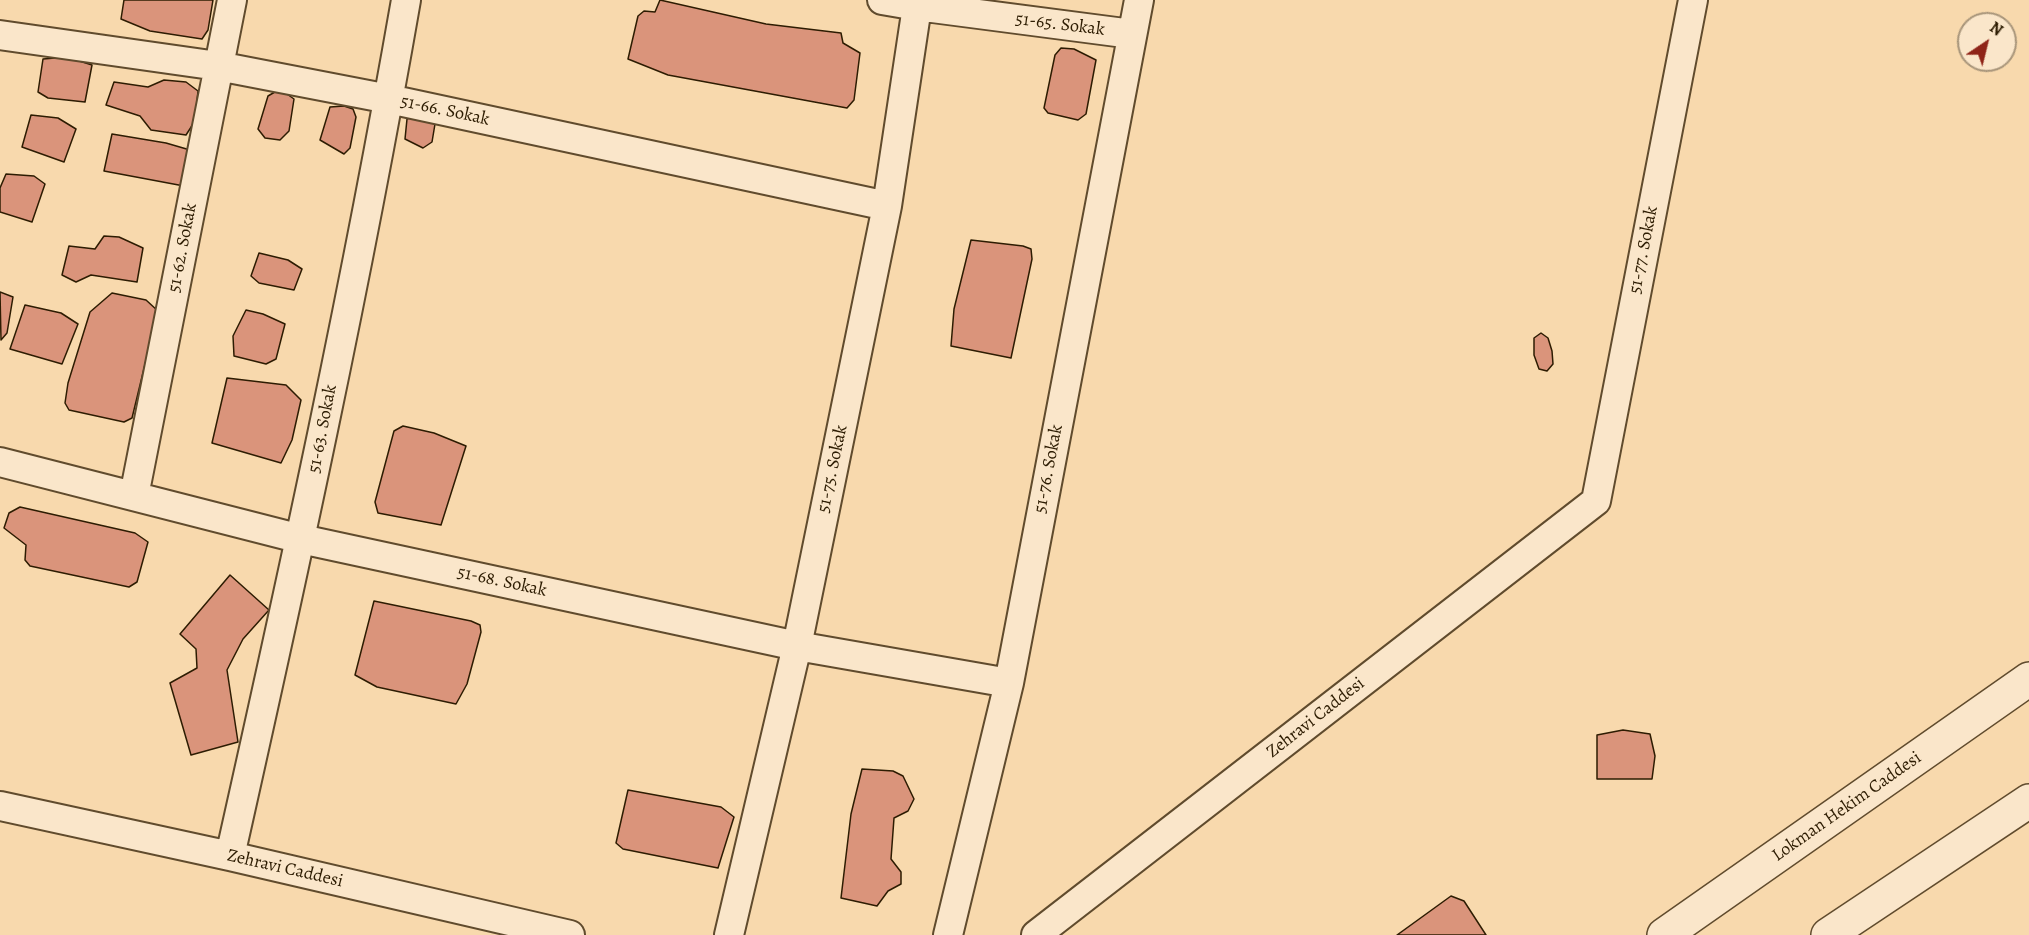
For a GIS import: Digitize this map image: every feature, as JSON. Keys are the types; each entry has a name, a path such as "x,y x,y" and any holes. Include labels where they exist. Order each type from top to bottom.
{"street":[{"name":"51-62. Sokak","path":"134,496 232,0"},
{"name":"51-63. Sokak","path":"230,856 301,539 389,99 406,0"},
{"name":"51-65. Sokak","path":"882,0 918,3 1132,34"},
{"name":"51-76. Sokak","path":"948,935 1009,683 1138,0"},
{"name":"51-77. Sokak","path":"1596,501 1692,0"},
{"name":"51-75. Sokak","path":"729,935 797,646 887,206 918,3"},
{"name":"51-66. Sokak","path":"0,34 218,66 389,99 887,206"},
{"name":"51-68. Sokak","path":"0,462 301,539 797,646 1009,683"},
{"name":"Zehravi Caddesi","path":"1036,935 1596,501"},
{"name":"Lokman Hekim Caddesi","path":"1664,935 2029,679"},
{"path":"1828,935 2029,801"},
{"name":"Zehravi Caddesi","path":"0,806 230,856 570,935"}],"building":[{"path":"124,0 213,0 208,30 202,39 150,31 121,19"},
{"path":"660,0 766,24 841,33 843,43 860,53 854,100 847,108 668,75 628,59 638,16 644,11 655,12"},
{"path":"1061,48 1074,49 1096,60 1086,114 1078,120 1048,113 1044,108 1055,55"},
{"path":"67,57 92,65 85,102 48,98 38,92 43,59"},
{"path":"164,80 186,82 198,91 195,121 186,135 151,130 140,116 106,105 114,82 148,87"},
{"path":"280,89 294,99 289,131 280,140 265,138 258,129 268,96"},
{"path":"344,106 353,109 356,117 350,148 344,154 320,140 330,107"},
{"path":"419,113 435,124 432,142 423,148 405,139 407,119"},
{"path":"31,115 58,118 76,129 64,162 22,147"},
{"path":"112,134 166,143 190,150 184,186 104,171"},
{"path":"6,174 34,176 45,184 32,222 0,212 0,188"},
{"path":"104,236 119,237 143,248 137,282 91,275 76,282 62,275 69,246 95,249"},
{"path":"971,240 1031,249 1032,259 1011,358 951,346 954,309"},
{"path":"259,253 288,260 302,269 294,290 259,283 251,276"},
{"path":"0,292 13,297 7,333 1,340"},
{"path":"112,293 146,300 158,311 132,418 124,422 69,410 65,403 68,383 90,312"},
{"path":"25,305 61,313 78,324 62,364 10,349"},
{"path":"246,310 263,314 285,324 276,359 266,364 234,356 233,336"},
{"path":"1541,333 1548,338 1552,351 1553,364 1547,371 1539,369 1534,355 1534,338"},
{"path":"227,378 286,385 301,400 292,440 281,463 212,443"},
{"path":"403,426 434,433 466,446 441,525 378,513 375,502 394,431"},
{"path":"20,507 135,533 148,542 137,582 129,587 30,566 25,560 26,545 4,528 9,513"},
{"path":"230,575 269,610 243,639 227,670 238,742 191,755 170,683 197,668 196,649 180,634"},
{"path":"374,601 471,621 480,625 481,632 467,684 456,704 377,687 355,675"},
{"path":"1623,730 1650,734 1655,756 1652,779 1597,779 1597,735"},
{"path":"862,769 893,771 903,776 914,799 908,811 894,818 891,859 901,872 901,884 888,891 877,906 841,898 851,814"},
{"path":"628,790 721,807 734,817 718,868 623,849 616,843"},
{"path":"1451,896 1464,901 1486,935 1397,935"}]}
